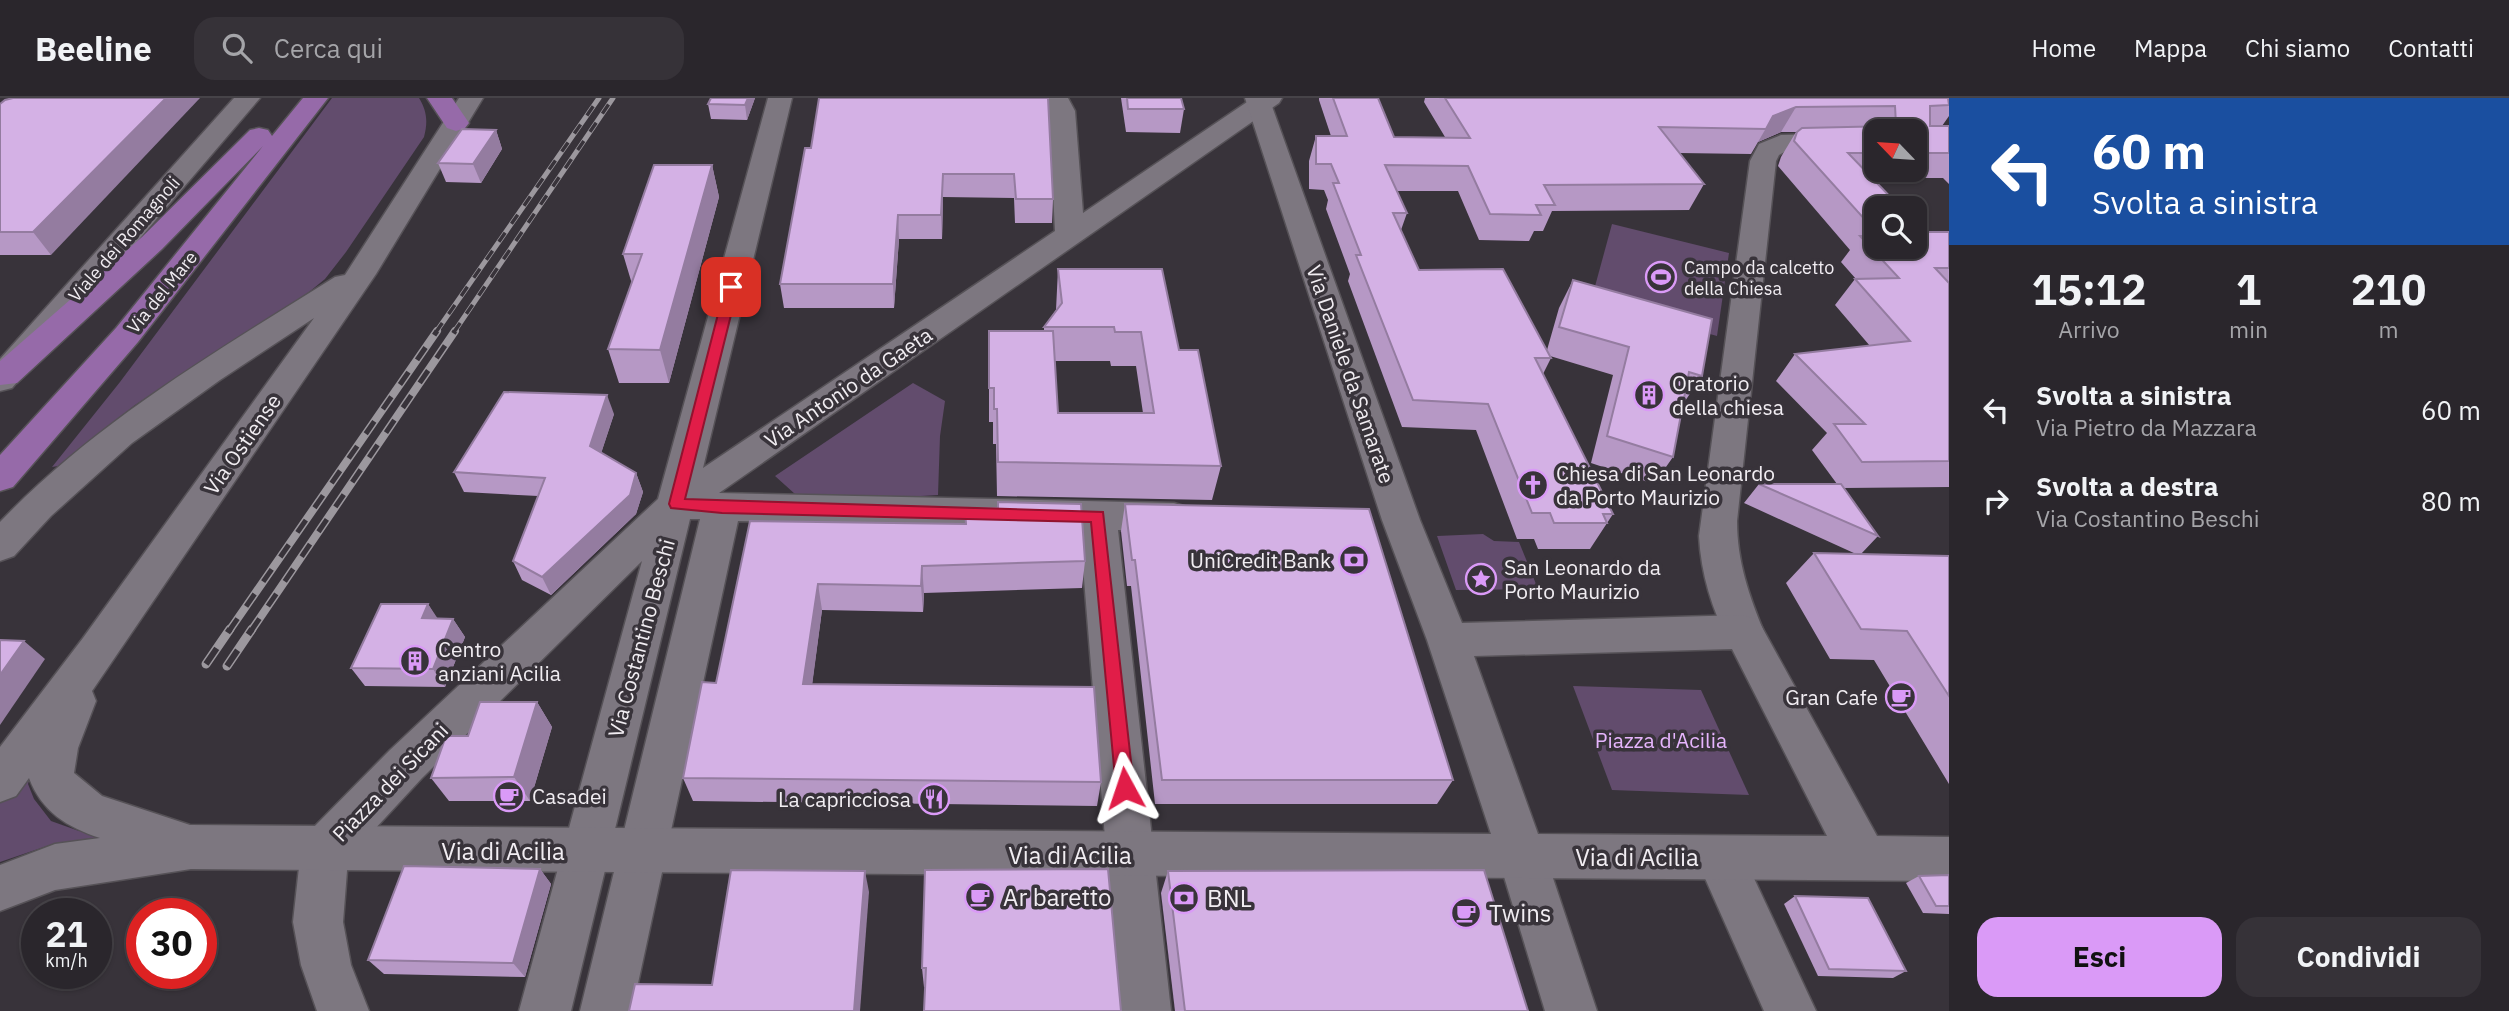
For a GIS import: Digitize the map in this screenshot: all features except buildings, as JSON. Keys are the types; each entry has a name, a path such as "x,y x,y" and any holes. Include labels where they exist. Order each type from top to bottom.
{"main road":[{"path":"2,378 152,243 298,98"},
{"name":"Via del Mare","path":"0,478 127,335 316,98"},
{"path":"439,98 456,123"}],"street":[{"name":"Viale dei Romagnoli","path":"2,378 248,98"},
{"name":"Via Ostiense","path":"0,782 98,650 361,274 471,98"},
{"name":"Via Costantino Beschi","path":"545,1011 779,98"},
{"path":"1049,98 1058,102 1062,111 1070,237"},
{"name":"Via Antonio da Gaeta","path":"456,715 676,504 1070,237 1262,101"},
{"name":"Via Daniele da Samarate","path":"1262,101 1401,520 1448,640 1522,856 1571,1011"},
{"path":"1863,858 1744,632 1721,572 1717,548 1718,521 1763,161 1768,150 1782,143 1864,141"},
{"path":"0,545 52,492 124,431 184,388 361,274"},
{"path":"676,504 1208,518"},
{"path":"606,1011 722,507"},
{"path":"1098,516 1145,1011"},
{"path":"1360,520 1401,520"},
{"path":"1448,640 1744,632"},
{"name":"Via di Acilia","path":"98,650 66,720 51,775 67,797 89,813 191,847"},
{"name":"Piazza dei Sicani","path":"325,849 456,715"},
{"name":"Via di Acilia","path":"0,888 55,867 191,847 1131,856 1949,859"},
{"path":"325,849 318,922 326,965 343,1011"},
{"path":"1720,858 1790,1011"}],"green space":[{"path":"332,98 419,98 426,117 424,137 346,252 325,279 298,301 135,405 58,466 52,467 120,382"},
{"name":"Campo da calcetto della Chiesa","path":"1612,224 1729,253 1717,336 1591,301"},
{"path":"913,383 945,401 940,436 938,495 805,503 775,476"},
{"path":"1483,534 1494,541 1519,542 1538,589 1456,590 1437,536"},
{"name":"Piazza d'Acilia","path":"1573,686 1701,690 1749,795 1612,790"},
{"path":"39,748 28,784 34,799 51,821 79,831 125,835 50,845 0,862 0,793"}],"railway":[{"path":"436,332 599,98"},
{"path":"454,332 613,98"},
{"path":"229,631 437,331"},
{"path":"251,631 455,331"},
{"path":"206,664 230,629"},
{"path":"227,666 252,629"}],"place":[{"name":"Campo da calcetto della Chiesa","path":"1661,277"},
{"name":"Oratorio della chiesa","path":"1649,395"},
{"name":"Chiesa di San Leonardo da Porto Maurizio","path":"1533,485"},
{"name":"UniCredit Bank","path":"1354,560"},
{"name":"San Leonardo da Porto Maurizio","path":"1481,579"},
{"name":"Centro anziani Acilia","path":"415,661"},
{"name":"Gran Cafe","path":"1901,697"},
{"name":"Casadei","path":"509,796"},
{"name":"La capricciosa","path":"934,799"},
{"name":"Ar baretto","path":"980,897"},
{"name":"BNL","path":"1184,898"},
{"name":"Twins","path":"1466,913"}],"route":[{"path":"731,287 676,504 1098,516 1125,788"}]}
